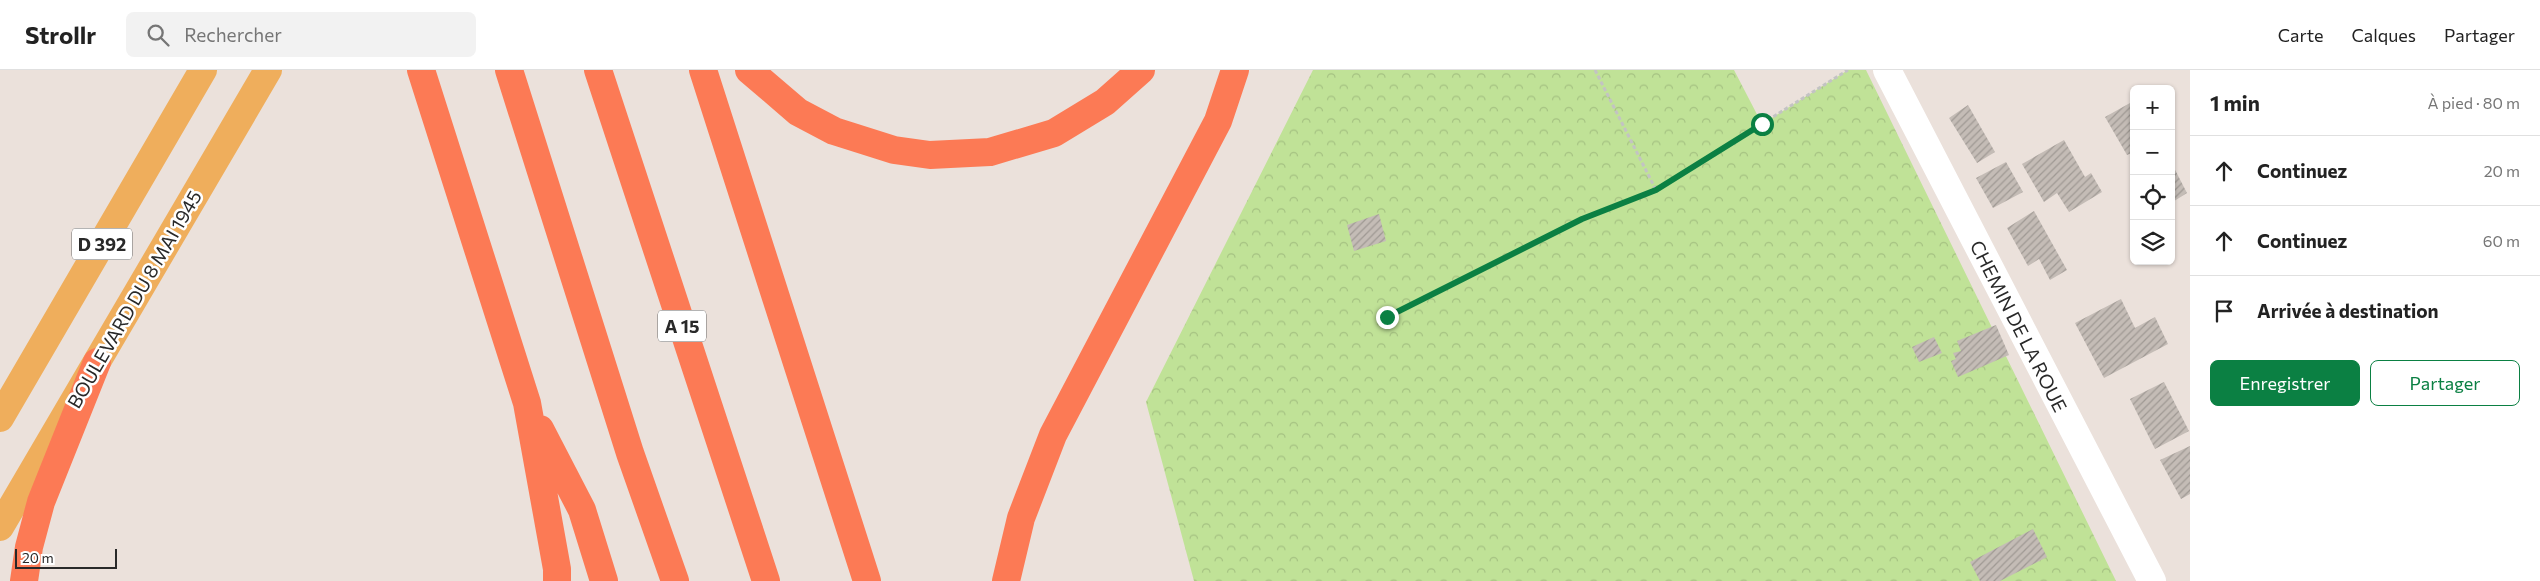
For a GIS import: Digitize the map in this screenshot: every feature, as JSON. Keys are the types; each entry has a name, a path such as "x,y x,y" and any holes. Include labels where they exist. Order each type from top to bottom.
{"highway":[{"path":"421,70 527,403 557,569 557,581"},
{"path":"509,70 630,453 675,581"},
{"name":"A 15","path":"598,70 766,581"},
{"path":"703,70 867,581"},
{"path":"749,70 798,112 834,131 894,150 930,155 990,152 1054,133 1105,102 1141,70"},
{"path":"1006,581 1021,518 1053,435 1218,120 1235,70"},
{"path":"24,581 29,547 40,502 97,362"},
{"path":"527,403 582,510 604,581"}],"main road":[{"name":"D 392","path":"0,418 203,70"},
{"name":"BOULEVARD DU 8 MAI 1945","path":"0,527 268,70"}],"street":[{"name":"CHEMIN DE LA ROUE","path":"1887,70 2152,581"}],"path":[{"path":"1595,70 1656,190"},
{"path":"1387,317 1582,219 1656,190 1848,70"}],"green space":[{"path":"1313,70 1734,70 1762,124 1848,70 1866,70 2116,581 1194,581 1146,402"}],"building":[{"path":"2130,103 2130,154 2127,155 2105,117"},
{"path":"1968,105 1995,152 1977,163 1949,118"},
{"path":"2064,140 2085,177 2091,173 2102,192 2069,212 2057,193 2044,202 2022,164"},
{"path":"2006,162 2023,192 1993,208 1976,178"},
{"path":"2175,170 2187,193 2175,200"},
{"path":"2034,211 2067,270 2050,280 2039,259 2028,266 2007,228"},
{"path":"1379,214 1386,241 1354,251 1347,225"},
{"path":"2121,299 2135,328 2155,317 2168,344 2104,378 2075,323"},
{"path":"1996,325 2009,355 1958,377 1951,361 1956,359 1953,353 1961,351 1957,341"},
{"path":"1934,337 1942,353 1919,362 1912,347"},
{"path":"2164,382 2189,431 2155,449 2130,399"},
{"path":"2190,446 2190,494 2181,499 2160,460"},
{"path":"2033,529 2047,557 2000,581 1980,581 1970,562"}],"route":[{"path":"1387,317 1582,219 1656,190 1762,124"}]}
